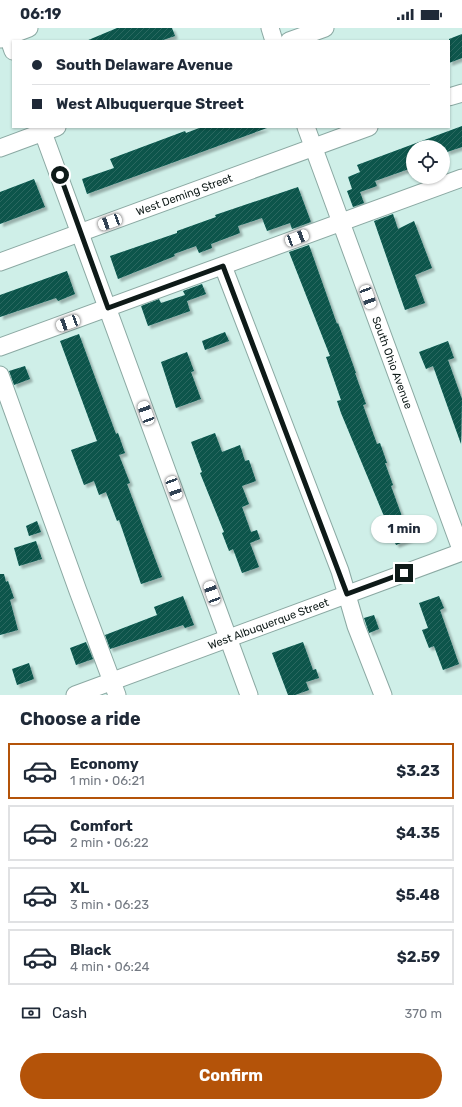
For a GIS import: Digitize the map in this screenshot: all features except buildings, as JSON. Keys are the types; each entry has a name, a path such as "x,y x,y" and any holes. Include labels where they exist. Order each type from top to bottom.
{"street":[{"path":"6,38 29,28"},
{"path":"270,28 274,40"},
{"path":"292,40 325,28"},
{"path":"450,98 462,93"},
{"name":"South Ohio Avenue","path":"306,128 462,552"},
{"name":"West Deming Street","path":"0,262 366,128"},
{"path":"0,148 47,129 81,233 250,695"},
{"path":"0,347 341,222 461,183"},
{"path":"223,266 347,594 356,626 383,695"},
{"path":"0,374 78,591 115,688"},
{"name":"West Albuquerque Street","path":"75,695 115,688 228,638 462,552"}],"route":[{"path":"60,175 108,308 223,266 340,571 347,594 404,573"}]}
